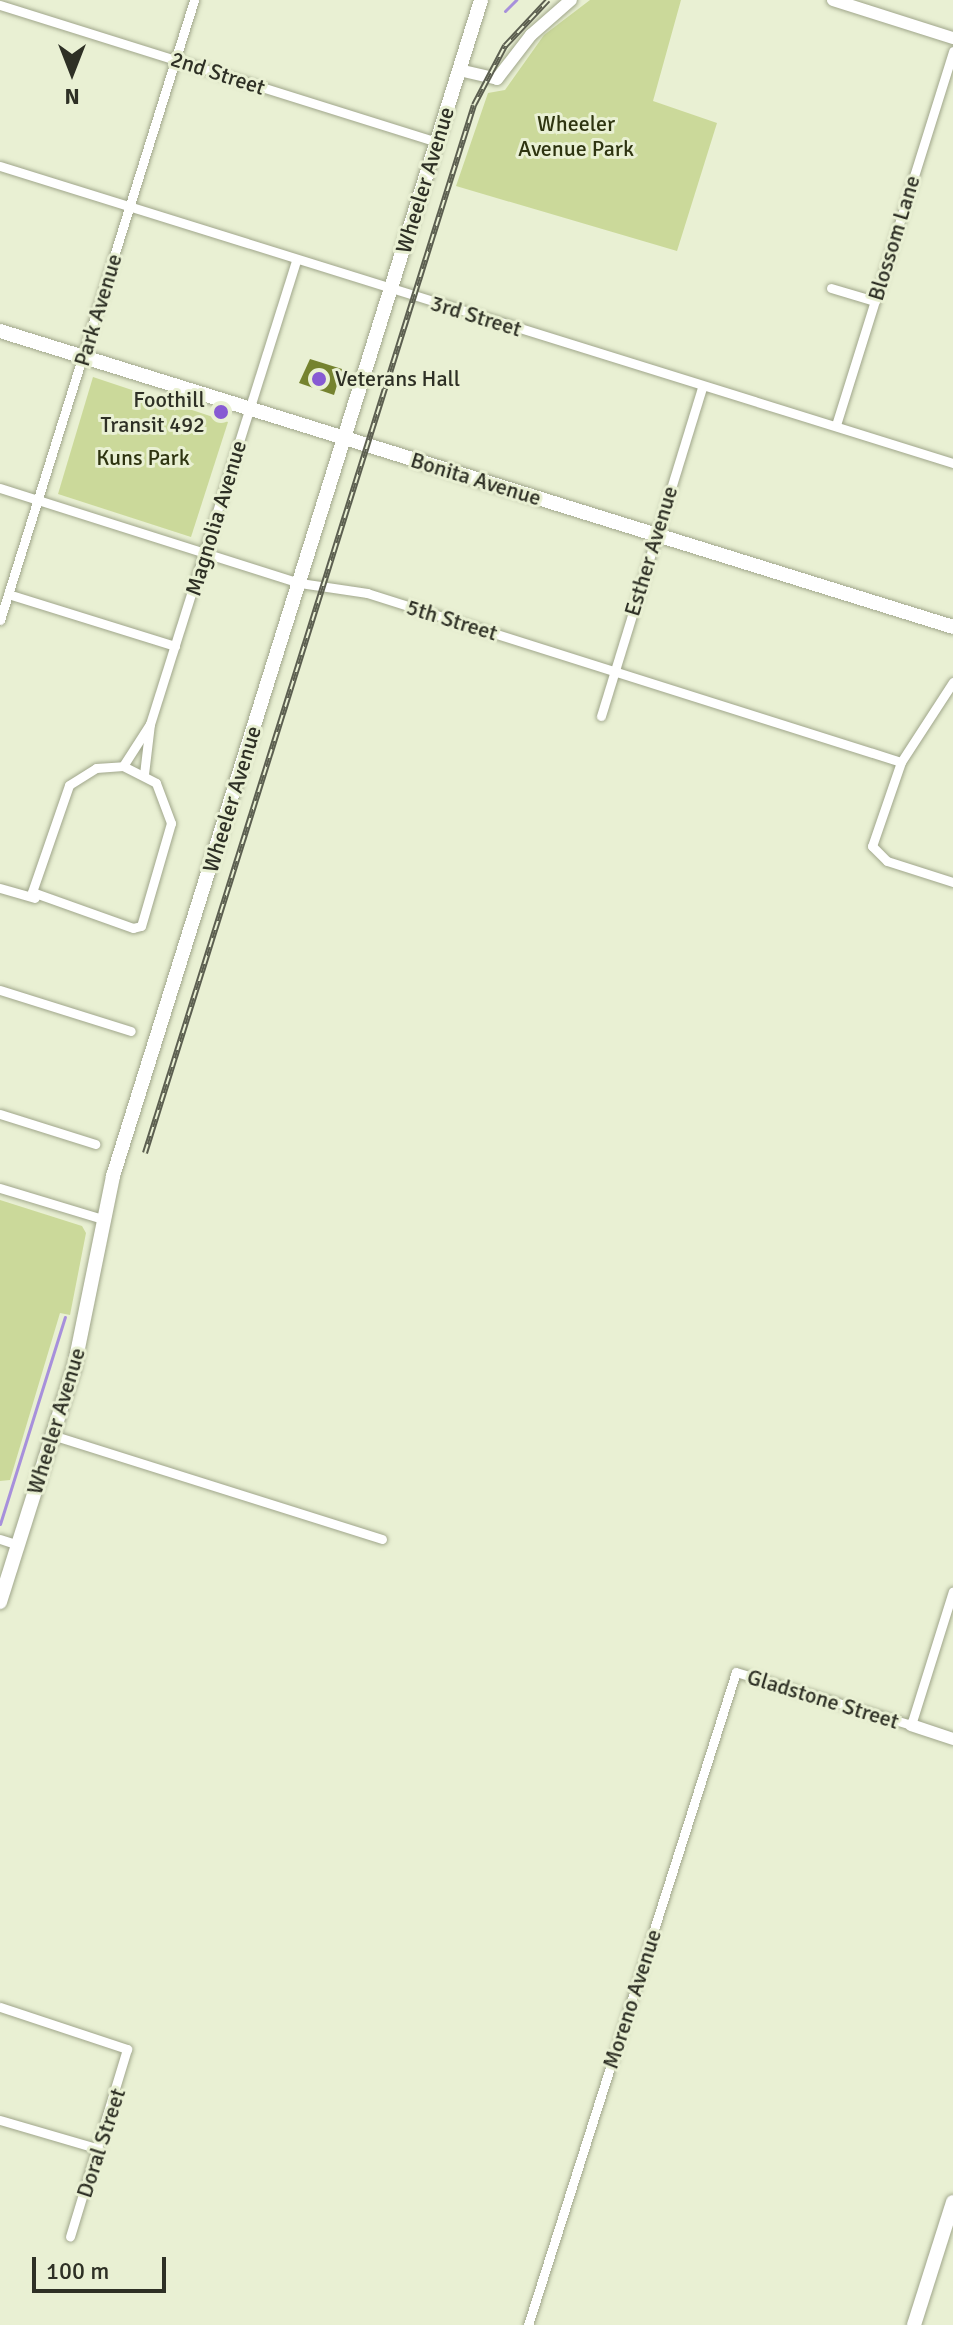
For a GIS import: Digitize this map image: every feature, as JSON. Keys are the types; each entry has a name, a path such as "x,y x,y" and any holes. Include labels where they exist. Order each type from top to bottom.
{"main road":[{"name":"Wheeler Avenue","path":"0,1602 87,1316 103,1219 481,0"},
{"name":"Bonita Avenue","path":"0,331 953,627"},
{"path":"914,2325 953,2202"}],"street":[{"name":"Park Avenue","path":"0,620 194,0"},
{"path":"459,70 497,79 531,35 571,0"},
{"path":"833,0 953,38"},
{"name":"2nd Street","path":"0,5 437,142"},
{"name":"Blossom Lane","path":"836,425 953,51"},
{"name":"3rd Street","path":"0,166 296,262 953,463"},
{"name":"Magnolia Avenue","path":"123,766 150,724 296,262"},
{"path":"831,288 875,301"},
{"name":"Esther Avenue","path":"601,716 702,387"},
{"name":"5th Street","path":"0,488 300,583 367,593 901,762"},
{"path":"8,594 175,646"},
{"path":"953,682 901,762 872,846 887,861 953,882"},
{"path":"144,774 150,724"},
{"path":"0,888 35,898 141,926 171,823 167,802 144,774 123,766 96,768 69,785 35,898"},
{"path":"0,990 131,1031"},
{"path":"0,1114 95,1144"},
{"path":"0,1188 103,1219"},
{"path":"52,1435 382,1539"},
{"path":"0,1539 18,1545"},
{"path":"953,1591 911,1725 953,1739"},
{"name":"Gladstone Street","path":"736,1672 911,1725"},
{"name":"Moreno Avenue","path":"528,2325 736,1672"},
{"name":"Doral Street","path":"0,2007 127,2049 70,2237"},
{"path":"0,2120 99,2149"}],"green space":[{"name":"Wheeler Avenue Park","path":"590,0 681,0 653,101 717,123 677,251 456,186 488,93 505,90 544,35"},
{"name":"Kuns Park","path":"93,377 228,422 191,537 58,494"},
{"path":"0,1200 82,1226 86,1233 70,1315 60,1313 10,1480 0,1481"}],"building":[{"name":"Veterans Hall","path":"310,359 342,369 334,395 299,383"}],"waterway":[{"path":"505,11 516,0"},
{"path":"0,1524 65,1317"}],"railway":[{"path":"145,1153 474,105 505,46 548,0"}],"place":[{"name":"Veterans Hall","path":"319,379"},
{"name":"Foothill Transit 492","path":"221,412"}]}
